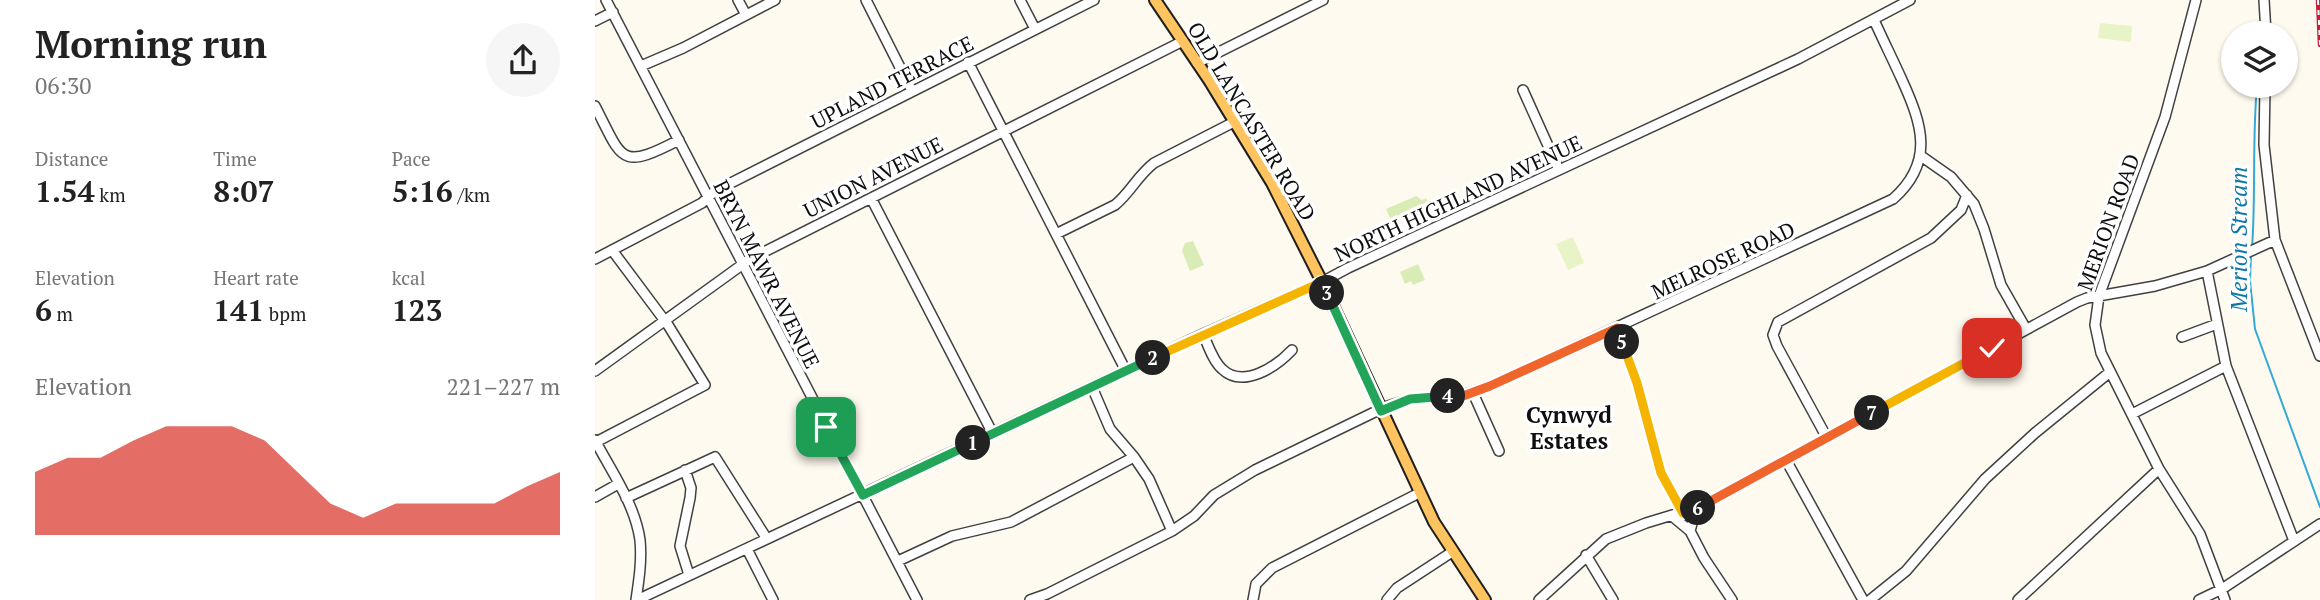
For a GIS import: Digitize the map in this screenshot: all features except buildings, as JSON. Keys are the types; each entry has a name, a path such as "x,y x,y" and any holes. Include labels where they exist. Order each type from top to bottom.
{"main road":[{"name":"OLD LANCASTER ROAD","path":"1155,0 1272,183 1322,282 1419,493 1452,552 1485,600"}],"street":[{"name":"BRYN MAWR AVENUE","path":"607,0 918,600"},
{"path":"739,0 746,15"},
{"path":"641,66 683,48 775,0"},
{"path":"866,0 912,91"},
{"path":"1020,0 1035,29"},
{"name":"UPLAND TERRACE","path":"595,259 700,204 715,191 1094,0"},
{"path":"1197,63 1323,0"},
{"name":"NORTH HIGHLAND AVENUE","path":"636,600 1798,59 1910,0"},
{"name":"MERION ROAD","path":"2196,0 2165,117 2099,296 2095,314 2097,341 2110,372 2159,469 2200,534 2225,600"},
{"path":"2264,0 2265,21"},
{"path":"595,21 613,12"},
{"path":"1874,20 1918,118 1922,135 1921,156 1951,177 1967,195 1976,210 2001,285 2026,329"},
{"name":"UNION AVENUE","path":"595,371 742,264 1183,41"},
{"path":"968,62 1126,371"},
{"path":"1524,90 1559,170"},
{"path":"2265,98 2264,145 2275,240 2320,356"},
{"path":"595,106 618,149 627,157 642,158 678,140"},
{"path":"1056,234 1115,205 1123,199 1144,170 1154,163 1234,122"},
{"name":"MELROSE ROAD","path":"1030,600 1171,531 1194,516 1214,495 1231,483 1381,411 1410,399 1473,393 1886,203 1909,181 1921,156"},
{"path":"1827,438 1777,346 1773,335 1778,322 1931,238 1961,210 1967,195"},
{"path":"871,198 993,434"},
{"path":"1961,210 1976,210"},
{"path":"1539,600 1601,542 1623,531 1696,509 2077,302 2155,286 2207,271 2275,240"},
{"path":"612,250 664,320 705,385 596,441 636,522 640,547 636,600"},
{"path":"2207,271 2226,366 2294,541"},
{"path":"2077,302 2091,305 2095,314"},
{"path":"2182,337 2217,324"},
{"path":"1617,328 1637,383 1661,473 1683,513"},
{"path":"1203,334 1219,366 1228,374 1237,377 1255,375 1284,359 1292,350"},
{"path":"2131,414 2226,366"},
{"path":"1870,600 1906,571 1986,479 2035,433 2110,372"},
{"path":"1092,387 1110,429 1134,457 1156,492 1171,531"},
{"path":"1473,393 1499,451"},
{"path":"625,498 711,457 717,458 767,539"},
{"path":"898,561 952,536 1010,522 1134,457"},
{"path":"1786,460 1863,600"},
{"path":"2018,600 2159,469"},
{"path":"685,470 691,488 680,546 689,575"},
{"path":"595,496 618,484"},
{"path":"1253,600 1256,584 1272,568 1419,493"},
{"path":"1690,531 1696,509"},
{"path":"1672,516 1690,531 1703,558 1732,600"},
{"path":"2199,600 2222,589 2320,524"},
{"path":"747,549 773,600"},
{"path":"1387,600 1397,588 1452,552"},
{"path":"1586,555 1613,600"}],"green space":[{"path":"2100,23 2132,26 2131,42 2098,38"},
{"path":"1416,196 1422,200 1426,198 1433,212 1407,221 1405,217 1390,218 1386,209"},
{"path":"1573,237 1584,263 1568,270 1556,244"},
{"path":"1193,241 1204,265 1190,271 1182,251 1185,243"},
{"path":"1418,264 1425,280 1413,285 1411,281 1405,284 1400,272"}],"waterway":[{"name":"Merion Stream","path":"2252,248 2256,98"},
{"name":"Merion Stream","path":"2251,254 2250,281 2255,329 2320,507"}],"railway":[{"path":"2318,0 2320,45"}],"district":[{"name":"Cynwyd Estates","path":"1569,427"}],"route":[{"path":"826,427 863,495 1203,334 1322,282 1381,411 1385,407 1410,399 1473,393 1617,328 1637,383 1661,473 1683,513 1734,489 1992,348"}]}
